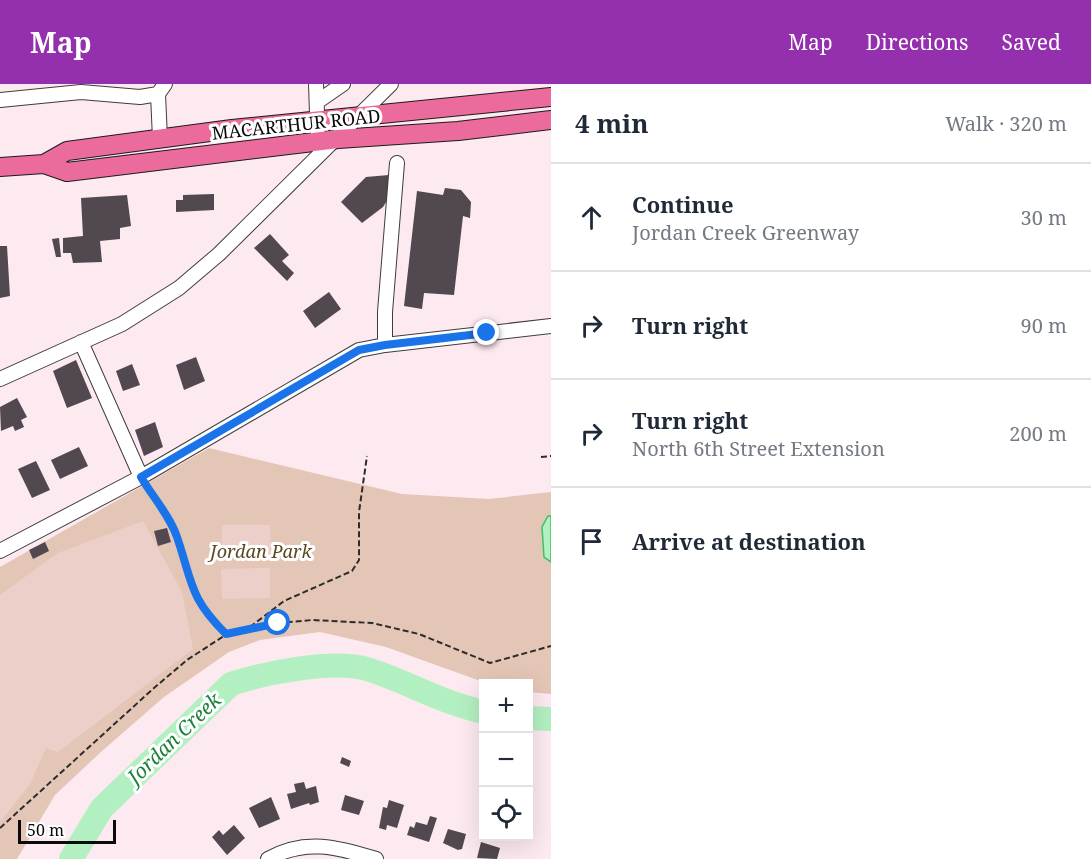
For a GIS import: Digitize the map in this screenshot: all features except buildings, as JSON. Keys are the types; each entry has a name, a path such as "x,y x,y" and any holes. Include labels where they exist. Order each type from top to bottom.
{"main road":[{"name":"MACARTHUR ROAD","path":"44,164 67,151 358,116 551,97"},
{"name":"MACARTHUR ROAD","path":"0,167 44,164 67,171 338,139 551,120"}],"street":[{"path":"316,84 318,143"},
{"path":"317,102 343,84"},
{"path":"0,380 157,304 193,277 338,139 391,84"},
{"path":"0,100 81,92 140,97 162,89 160,139"},
{"path":"385,345 385,312 397,163"},
{"path":"0,551 141,477 359,350 551,326"},
{"path":"81,342 141,477"},
{"path":"268,859 304,846 321,845 352,855 376,859"}],"path":[{"path":"250,627 284,601 352,571 359,560 359,512 367,456"},
{"path":"541,457 551,456"},
{"path":"141,477 176,535 194,596 226,634"},
{"path":"0,828 154,688 187,660 226,634 250,627 312,620 372,623 419,634 490,663 551,646"}],"green space":[{"name":"Jordan Park","path":"209,448 402,494 489,499 551,492 551,694 533,692 533,679 479,680 386,647 320,632 260,640 229,652 164,697 55,795 17,859 0,859 0,567"},
{"path":"143,521 182,592 193,649 58,752 46,748 30,784 0,822 0,595 58,553"},
{"path":"222,525 270,525 271,555 222,555"},
{"path":"270,568 270,598 222,599 221,569"}],"shaded area":[{"path":"548,516 551,516 551,562 544,557 542,527"}],"waterway":[{"name":"Jordan Creek","path":"71,859 102,808 231,684 318,666 353,666 382,674 454,704 479,711"},
{"name":"Jordan Creek","path":"533,718 551,719"}],"route":[{"path":"278,623 250,627 226,634 211,619 194,596 176,535 141,477 359,350 487,333"}]}
